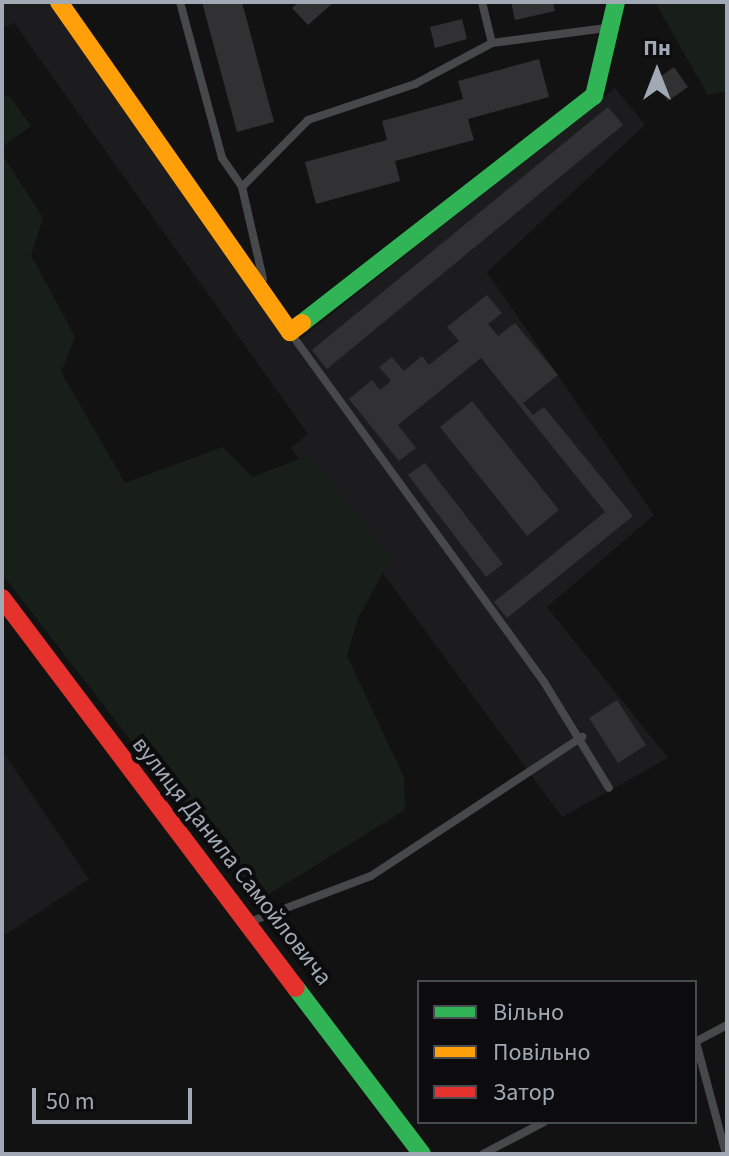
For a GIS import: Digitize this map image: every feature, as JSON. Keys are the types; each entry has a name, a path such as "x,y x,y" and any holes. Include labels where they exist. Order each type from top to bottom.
{"street":[{"path":"59,2 290,332 594,96 616,2"},
{"name":"вулиця Данила Самойловича","path":"2,598 251,921 422,1154"}],"lane":[{"path":"180,2 222,158 242,187 266,296"},
{"path":"482,2 492,43"},
{"path":"242,187 308,120 415,84 492,43 611,28"},
{"path":"290,332 582,737 609,788"},
{"path":"251,921 371,876 582,737"},
{"path":"697,1041 727,1025"},
{"path":"697,1049 726,1154"},
{"path":"483,1154 540,1124"}],"shaded area":[{"path":"2,2 54,2 293,345 615,88 645,125 487,272 654,515 547,607 668,758 562,817 291,448 308,434 14,23 2,28"},
{"path":"655,2 727,2 727,91 708,95"},
{"path":"2,96 9,96 31,126 2,147"},
{"path":"2,154 43,218 31,255 75,337 61,372 125,483 223,447 252,477 310,455 391,558 358,618 347,656 404,777 405,810 256,902 2,574"},
{"path":"2,750 89,879 2,937"}],"building":[{"path":"202,2 242,2 274,122 237,132"},
{"path":"299,2 334,2 308,25 292,8"},
{"path":"511,2 553,2 555,11 515,20"},
{"path":"462,19 467,39 435,48 430,27"},
{"path":"539,59 549,97 468,119 474,140 395,161 400,181 316,204 305,162 387,140 382,121 463,99 458,81"},
{"path":"674,67 688,87 668,101 654,81"},
{"path":"608,107 623,125 327,369 312,350"},
{"path":"487,295 502,313 488,324 498,336 515,323 558,375 523,403 533,415 544,407 633,516 507,618 494,602 605,512 481,358 398,425 416,448 399,461 349,399 372,380 380,390 391,381 379,367 392,357 404,371 422,356 429,365 459,341 447,327"},
{"path":"472,401 559,510 527,536 440,427"},
{"path":"425,463 503,564 486,577 408,475"},
{"path":"617,700 646,745 618,763 589,718"}],"traffic: fast":[{"path":"302,323 594,96 616,2"},
{"path":"296,988 422,1154"}],"traffic: slow":[{"path":"59,2 290,332 302,323"}],"traffic: jam":[{"path":"2,598 296,988"}]}
